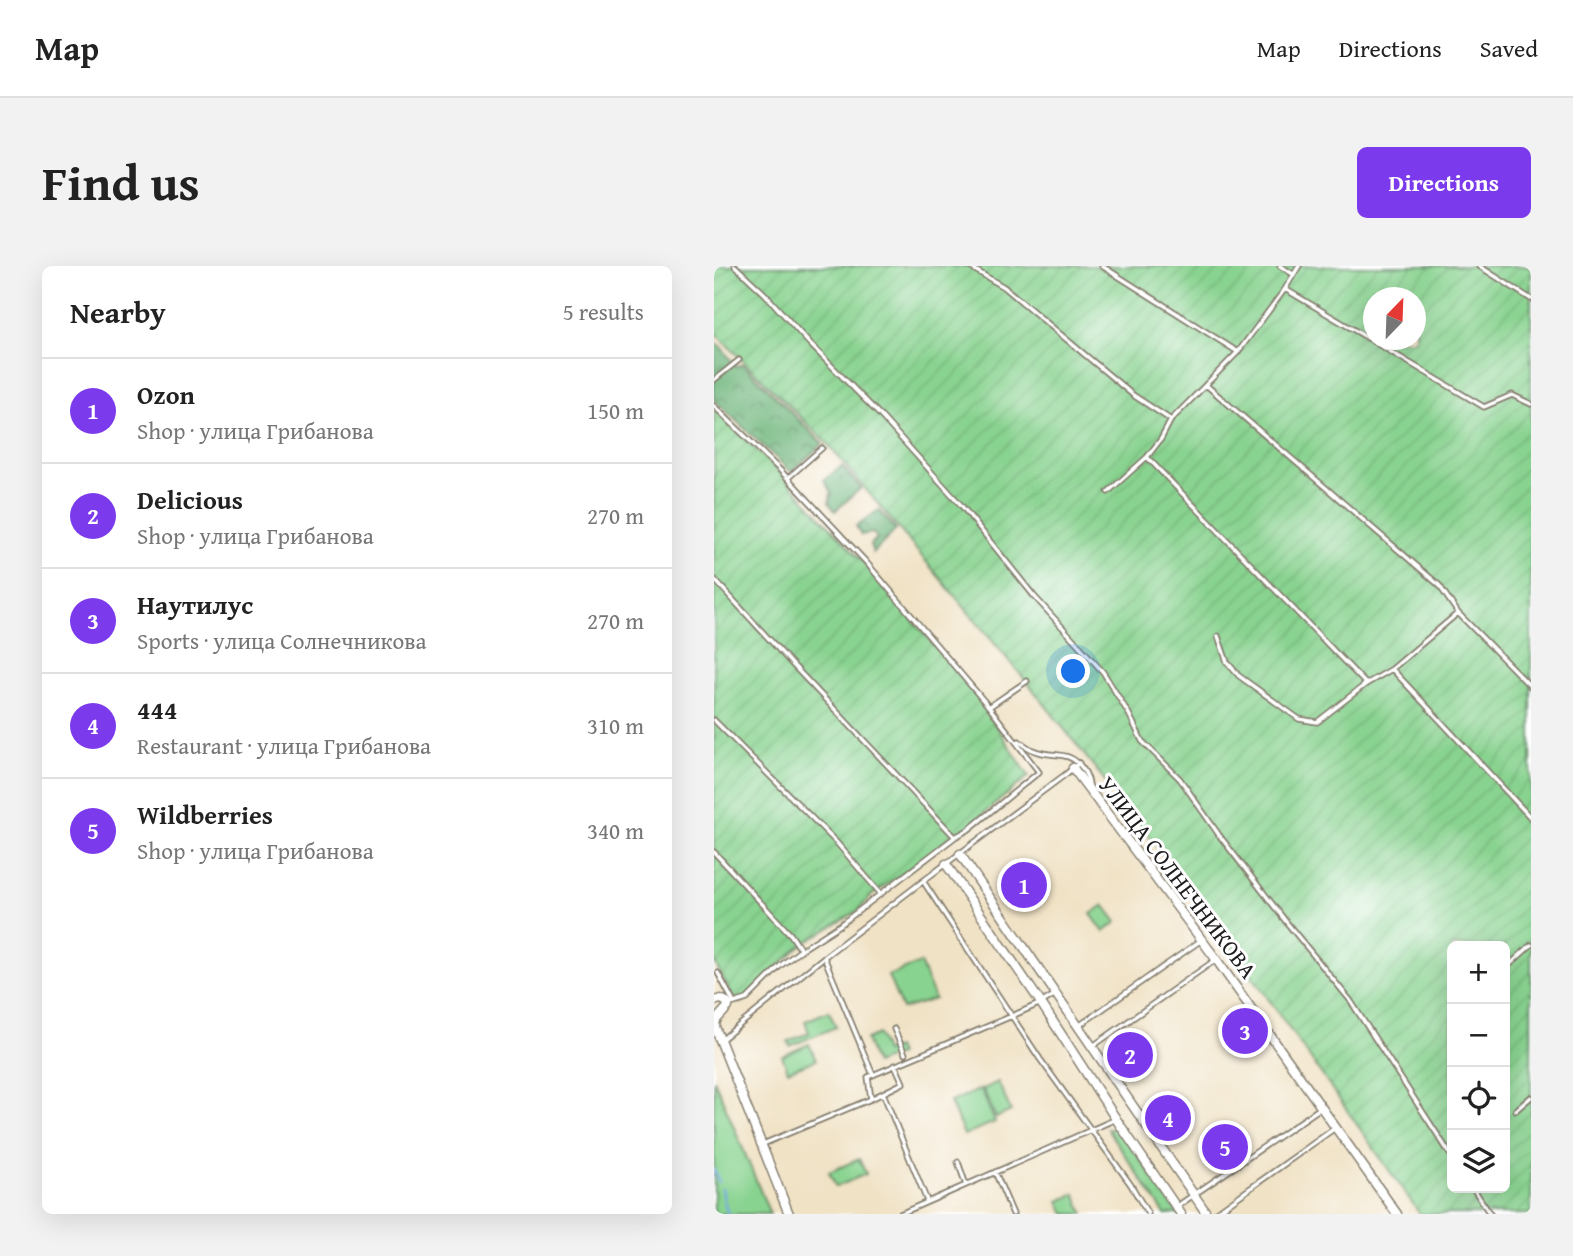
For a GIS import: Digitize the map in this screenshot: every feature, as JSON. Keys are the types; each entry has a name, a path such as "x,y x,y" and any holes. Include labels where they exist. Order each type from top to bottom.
{"street":[{"name":"УЛИЦА СОЛНЕЧНИКОВА","path":"1076,765 1090,790 1216,959 1397,1214"},
{"path":"960,854 1208,1214"},
{"path":"946,864 1178,1210"},
{"path":"714,1001 721,999 731,1004 714,1025 789,1214"}],"lane":[{"path":"734,266 765,294 808,343 880,415 961,505 1034,596 1103,672 1142,741 1180,779 1227,846 1350,1000 1447,1149"},
{"path":"968,266 1004,287 1133,394 1171,420"},
{"path":"1102,266 1238,352"},
{"path":"1280,266 1294,275"},
{"path":"1108,492 1147,457 1171,420 1238,352 1299,266"},
{"path":"1479,266 1531,299"},
{"path":"1285,289 1483,407 1512,395 1531,404"},
{"path":"714,380 738,360"},
{"path":"1206,385 1438,585 1458,613 1531,687"},
{"path":"714,407 788,478 866,562 989,707 1039,772 968,830 780,966 747,999 731,1004 718,973"},
{"path":"788,478 822,447"},
{"path":"1147,457 1366,684"},
{"path":"714,579 955,837"},
{"path":"1217,636 1227,662 1240,676 1299,719 1317,722 1366,684 1392,669 1458,613"},
{"path":"1392,669 1531,818"},
{"path":"989,707 1027,681"},
{"path":"714,720 836,842 881,894"},
{"path":"719,1042 824,957 1076,765 1076,760 1033,750 1014,738"},
{"path":"714,852 802,950"},
{"path":"936,852 946,864"},
{"path":"923,881 1090,1131 1131,1185 1148,1214"},
{"path":"1079,1026 1201,940"},
{"path":"1510,964 1531,945"},
{"path":"824,957 873,1074"},
{"path":"1093,1046 1216,959"},
{"path":"870,1099 868,1077 873,1074 1012,1016 1056,993"},
{"path":"894,1028 905,1054"},
{"path":"761,1145 903,1083 895,1065"},
{"path":"883,1093 928,1202"},
{"path":"1516,1110 1531,1097"},
{"path":"1178,1210 1194,1194 1321,1107"},
{"path":"900,1214 1116,1119"},
{"path":"1214,1214 1336,1128"},
{"path":"958,1162 966,1185"},
{"path":"995,1172 1013,1214"},
{"path":"1476,1193 1490,1214"}],"green space":[{"path":"714,266 1531,266 1531,1214 1420,1214 1193,892 1026,681 827,443 714,332"},
{"path":"714,342 736,366 743,364 823,444 791,472 714,400"},
{"path":"714,409 778,471 865,564 973,691 1029,776 966,828 872,895 859,910 797,948 739,1003 730,992 714,961"},
{"path":"842,466 861,488 835,511 829,503 831,492 824,480"},
{"path":"879,510 896,530 873,553 870,545 877,538 873,533 861,535 856,526"},
{"path":"1104,905 1117,922 1104,932 1091,914"},
{"path":"920,963 935,999 902,1009 888,976"},
{"path":"829,1011 836,1027 790,1046 788,1041 809,1033 805,1021"},
{"path":"878,1034 885,1052 896,1048 899,1055 875,1064 866,1039"},
{"path":"809,1044 816,1060 788,1071 782,1056"},
{"path":"714,1079 770,1214 714,1214"},
{"path":"998,1082 1011,1111 996,1118 983,1089"},
{"path":"981,1089 995,1122 964,1135 950,1102"},
{"path":"1107,1129 1122,1133 1178,1214 1165,1214"},
{"path":"859,1159 866,1174 836,1187 829,1172"},
{"path":"1075,1194 1084,1214 1065,1214 1059,1201"}],"waterway":[{"path":"714,1170 719,1182"},
{"path":"722,1188 728,1214"}],"place":[{"name":"Ozon","path":"1024,885"},
{"name":"Наутилус","path":"1245,1031"},
{"name":"Delicious","path":"1130,1055"},
{"name":"444","path":"1168,1118"},
{"name":"Wildberries","path":"1225,1147"}]}
